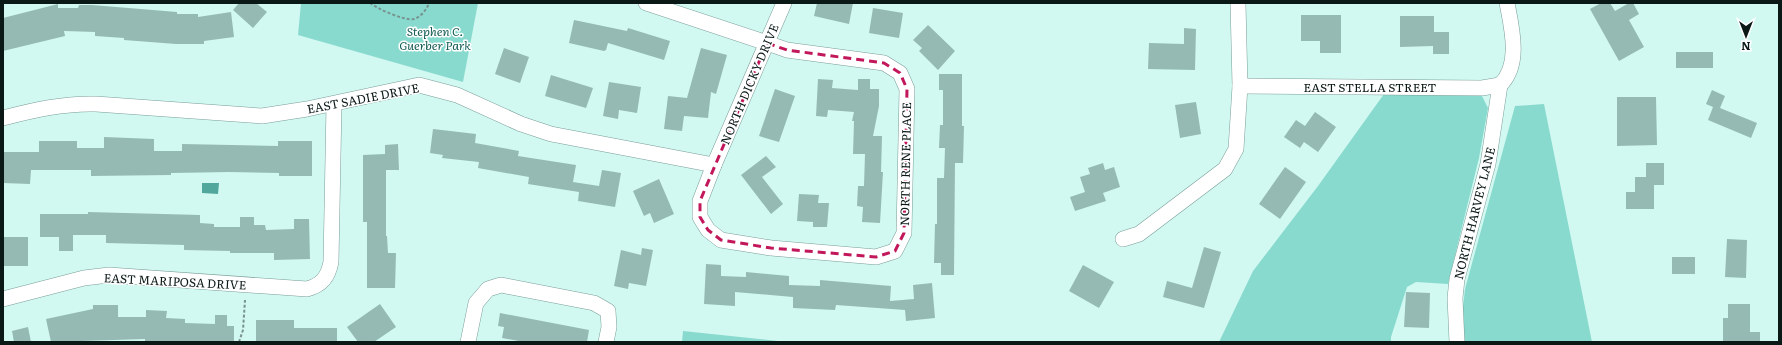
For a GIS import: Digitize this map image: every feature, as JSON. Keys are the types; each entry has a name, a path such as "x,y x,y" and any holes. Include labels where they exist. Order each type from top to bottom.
{"street":[{"name":"NORTH RENE PLACE","path":"646,3 787,50 884,63 900,73 907,89 904,233 895,251 876,257 771,248 721,240 708,230 700,216 700,201 714,166"},
{"name":"NORTH DICKY DRIVE","path":"714,166 784,3"},
{"path":"1123,239 1139,234 1225,169 1236,149 1240,86 1238,3"},
{"path":"1500,85 1506,79 1511,66 1513,35 1507,3"},
{"name":"EAST SADIE DRIVE","path":"3,118 73,103 262,116 334,104 419,85 458,95 521,124 551,134 714,166"},
{"name":"EAST STELLA STREET","path":"1240,86 1482,88 1500,85"},
{"name":"NORTH HARVEY LANE","path":"1457,342 1455,298 1457,279 1488,164 1500,85"},
{"name":"EAST MARIPOSA DRIVE","path":"3,299 84,278 109,275 307,289 316,287 324,281 329,271 331,262 334,104"},
{"path":"468,342 476,302 488,288 501,285 594,303 608,311 609,327 606,342"}],"path":[{"path":"370,3 379,9 411,19 421,15 429,3"},
{"path":"239,342 243,330 245,300"}],"highlighted area":[{"path":"767,43 787,50 884,63 900,73 907,89 904,233 895,251 876,257 771,248 721,240 708,230 700,217 700,201"}],"green space":[{"name":"Stephen C. Guerber Park","path":"301,3 478,3 463,82 298,35"},
{"path":"1384,94 1481,94 1488,108 1479,158 1448,284 1416,282 1407,287 1391,337 1391,342 1219,342 1253,271 1318,186"},
{"path":"1544,104 1592,342 1464,342 1461,325 1465,289 1515,106"},
{"path":"683,331 787,342 682,342"}],"shaded area":[{"path":"202,183 219,183 218,194 202,193"}],"building":[{"path":"239,3 256,3 267,12 253,28 233,10"},
{"path":"817,3 853,3 849,24 814,16"},
{"path":"1601,3 1610,3 1615,11 1629,3 1633,3 1639,14 1629,20 1644,47 1619,61 1590,9"},
{"path":"58,4 58,8 78,8 79,5 92,5 177,12 177,14 198,14 198,17 231,12 234,37 204,41 204,44 176,44 95,36 95,32 64,31 65,36 3,51 3,18"},
{"path":"873,8 903,13 899,38 869,33"},
{"path":"1301,15 1341,15 1341,53 1320,53 1320,41 1301,41"},
{"path":"1400,16 1434,16 1434,32 1449,32 1449,54 1433,54 1433,46 1400,47"},
{"path":"574,20 627,31 628,28 670,41 664,60 608,43 606,50 604,51 569,43"},
{"path":"928,25 955,51 938,70 919,51 922,48 913,40"},
{"path":"1184,28 1196,29 1195,70 1148,69 1149,43 1184,44"},
{"path":"504,48 529,57 520,83 495,74"},
{"path":"701,48 727,55 716,94 711,92 708,118 684,116 682,131 664,129 668,96 687,98"},
{"path":"1676,52 1713,52 1713,68 1676,68"},
{"path":"939,74 962,74 962,126 964,126 963,163 955,163 954,275 941,275 941,263 934,263 935,224 937,224 937,178 944,178 945,148 939,148 940,125 943,125 943,90 939,90"},
{"path":"551,75 593,88 586,108 545,96"},
{"path":"818,79 833,80 832,88 858,90 858,79 870,79 870,89 879,89 879,106 873,136 882,136 881,172 883,172 880,223 862,222 863,207 857,206 858,186 864,186 865,154 853,154 854,121 852,121 854,112 828,110 827,117 816,116"},
{"path":"609,82 641,87 637,113 619,110 618,119 603,116"},
{"path":"775,89 795,96 779,142 759,136"},
{"path":"1712,90 1725,96 1720,108 1757,123 1751,138 1708,120 1713,107 1706,104"},
{"path":"1617,97 1656,97 1657,145 1617,146"},
{"path":"1196,102 1201,134 1180,138 1175,105"},
{"path":"1315,112 1336,127 1318,152 1304,142 1300,148 1284,137 1296,120 1305,126"},
{"path":"433,129 476,134 475,143 519,151 518,156 576,165 573,182 599,186 602,170 621,173 615,207 578,201 579,192 528,184 529,177 478,168 479,162 442,158 443,155 430,153"},
{"path":"104,137 154,139 154,151 182,151 182,144 278,146 278,141 312,141 312,176 279,176 279,173 229,172 171,173 171,175 91,176 91,170 31,170 30,184 3,183 3,152 39,152 39,141 77,141 77,148 104,148"},
{"path":"398,144 399,170 386,170 386,236 388,253 396,253 395,288 367,288 367,222 363,222 363,155 385,154 385,145"},
{"path":"766,156 776,167 762,177 783,204 771,214 741,175"},
{"path":"1103,163 1105,170 1114,167 1120,187 1103,193 1106,201 1075,211 1070,197 1085,192 1080,177 1090,174 1088,168"},
{"path":"1646,163 1664,163 1664,185 1654,185 1654,209 1626,209 1626,192 1635,192 1635,177 1646,177"},
{"path":"1285,167 1306,182 1280,219 1259,204"},
{"path":"659,179 674,214 654,223 650,213 644,216 633,191"},
{"path":"799,194 819,195 818,203 829,203 827,227 813,227 813,222 797,221"},
{"path":"88,212 200,215 200,223 214,224 214,227 240,227 240,217 254,217 254,225 265,225 266,230 294,229 294,219 309,219 310,259 274,260 274,253 230,253 230,251 184,250 184,245 106,243 106,235 73,235 73,251 59,251 59,237 40,237 40,214 88,214"},
{"path":"3,237 28,237 28,266 3,266"},
{"path":"1727,239 1747,240 1746,278 1725,277"},
{"path":"1204,247 1221,252 1204,308 1163,297 1167,281 1192,288"},
{"path":"642,248 653,250 646,286 629,283 628,289 614,286 621,250 641,255"},
{"path":"1672,257 1695,257 1695,274 1672,274"},
{"path":"706,264 721,265 721,276 746,277 746,272 789,276 789,285 820,286 820,280 891,286 890,301 914,299 913,285 932,283 935,318 906,321 905,310 836,305 835,310 793,308 793,297 735,292 735,306 704,304"},
{"path":"1083,265 1114,282 1099,308 1069,291"},
{"path":"1406,292 1430,293 1429,328 1404,327"},
{"path":"380,304 396,327 374,342 358,342 347,327"},
{"path":"1728,304 1750,304 1750,332 1760,332 1760,342 1723,342 1723,318 1728,318"},
{"path":"93,305 118,305 118,317 146,317 146,310 167,311 166,318 185,319 185,323 215,324 215,315 227,315 227,326 234,326 234,342 145,342 145,339 51,342 46,319 93,309"},
{"path":"500,313 589,330 587,342 524,342 502,338 504,327 498,326"},
{"path":"256,320 294,320 294,328 337,328 337,342 256,342"},
{"path":"28,327 31,342 14,342 12,331"}]}
